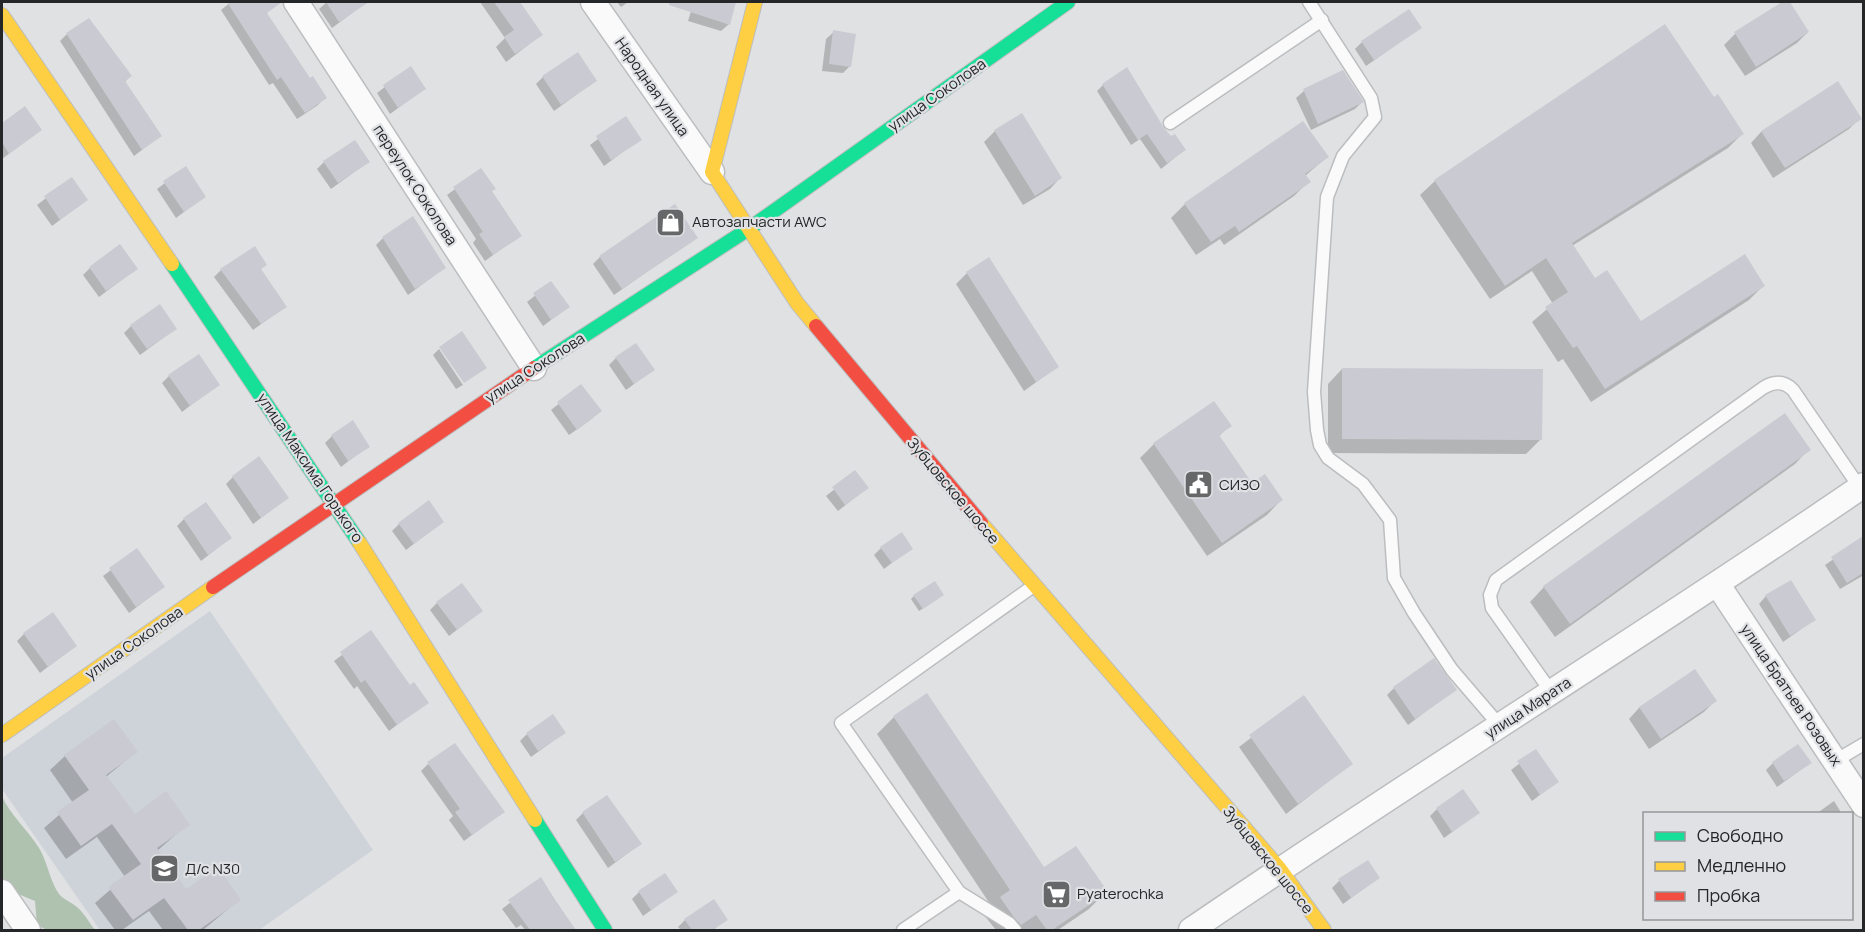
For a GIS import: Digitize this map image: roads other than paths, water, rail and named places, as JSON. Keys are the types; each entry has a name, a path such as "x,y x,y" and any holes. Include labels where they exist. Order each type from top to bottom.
{"street":[{"name":"переулок Соколова","path":"296,2 534,368"},
{"name":"Народная улица","path":"593,2 712,172"},
{"path":"712,172 755,2"},
{"name":"улица Соколова","path":"2,735 334,502 534,368 750,228 1068,2"},
{"name":"улица Максима Горького","path":"2,15 334,502 605,930"},
{"name":"Зубцовское шоссе","path":"712,172 797,303 1033,586 1280,869 1324,930"},
{"name":"улица Марата","path":"1191,930 1280,869 1718,585 1862,486"},
{"name":"улица Братьев Розовых","path":"1718,585 1863,805"},
{"path":"2,892 28,930"}],"lane":[{"path":"1309,2 1371,98 1375,117 1343,156 1327,197 1314,392 1320,445 1328,458 1363,484 1390,520 1394,578 1452,670 1500,726"},
{"path":"1170,123 1322,20"},
{"path":"1552,693 1492,608 1490,595 1496,580 1763,388 1776,382 1786,384 1793,390 1862,486"},
{"path":"1014,930 1009,923 959,892 841,723 1033,586"},
{"path":"1835,761 1863,744"},
{"path":"903,930 959,892"}],"place":[{"name":"Автозапчасти AWC","path":"671,222"},
{"name":"СИЗО","path":"1198,485"},
{"name":"Д/с N30","path":"164,869"},
{"name":"Pyaterochka","path":"1056,894"}]}
